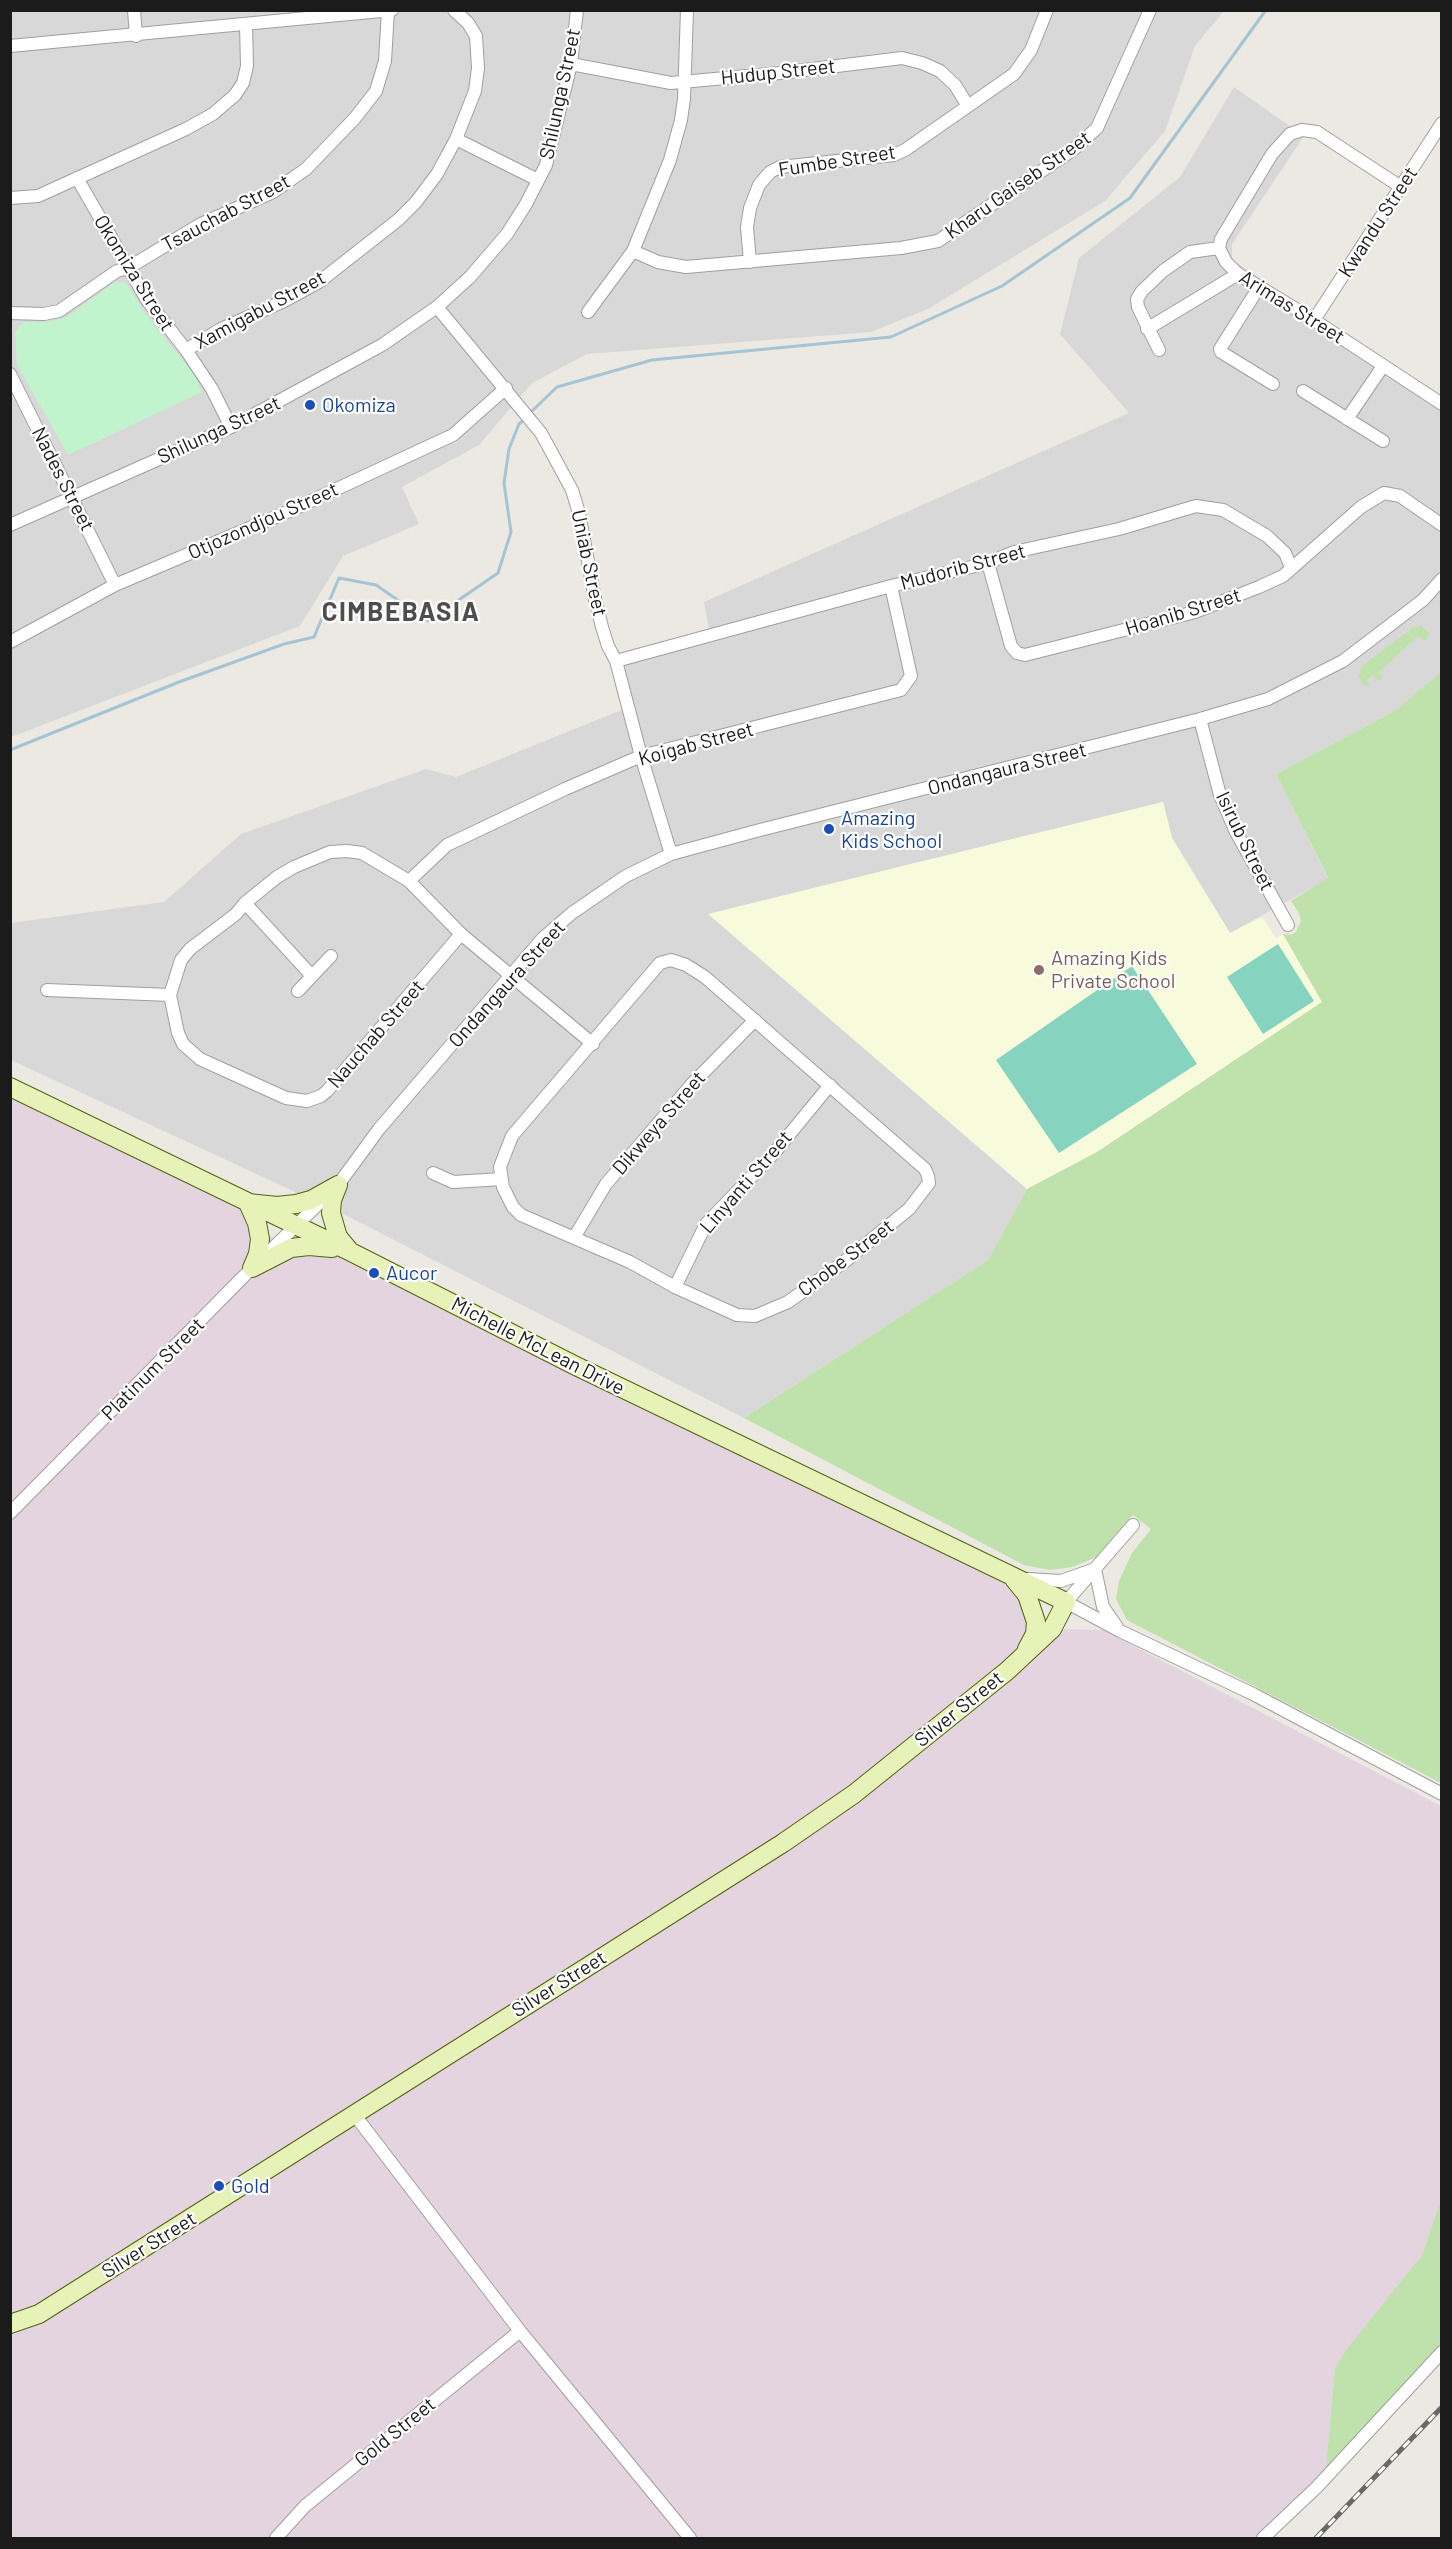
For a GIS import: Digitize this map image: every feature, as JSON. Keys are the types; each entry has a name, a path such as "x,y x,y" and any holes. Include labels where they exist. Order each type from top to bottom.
{"street":[{"path":"134,10 136,36"},
{"name":"Xamigabu Street","path":"186,350 226,326 302,292 361,250 416,202 437,174 456,139 475,91 478,45 472,29 454,10"},
{"name":"Shilunga Street","path":"10,525 231,427 382,345 437,307 470,277 495,249 526,204 546,165 571,64 577,10"},
{"path":"588,312 633,251 675,145 681,120 687,10"},
{"name":"Fumbe Street","path":"750,262 747,227 750,208 759,185 770,172 780,168 894,155 905,150 1008,79 1020,68 1031,50 1047,10"},
{"name":"Kharu Gaiseb Street","path":"633,251 658,262 686,267 923,245 948,236 1074,149 1097,128 1150,10"},
{"path":"10,46 390,11"},
{"name":"Tsauchab Street","path":"10,313 44,314 59,311 110,275 128,267 201,224 281,188 315,160 355,118 376,91 386,61 390,11"},
{"path":"10,198 38,196 193,126 228,102 243,83 247,71 246,25"},
{"name":"Hudup Street","path":"571,64 664,82 759,75 902,58 940,71 955,86 968,106"},
{"name":"Kwandu Street","path":"1314,320 1442,123"},
{"path":"1159,350 1147,329 1137,299 1163,271 1190,252 1219,248 1221,239 1272,154 1290,134 1302,130 1317,132 1401,187"},
{"path":"456,139 538,180"},
{"name":"Okomiza Street","path":"77,178 153,311 186,350 212,389 231,427"},
{"name":"Arimas Street","path":"1219,248 1226,262 1238,274 1314,320 1442,404"},
{"path":"1147,329 1238,274"},
{"path":"1259,287 1220,349 1221,352 1273,384"},
{"name":"Uniab Street","path":"437,307 541,433 572,490 579,513 595,599 608,646 616,661 671,854"},
{"path":"1347,419 1383,366"},
{"name":"Nades Street","path":"10,374 115,585"},
{"name":"Otjozondjou Street","path":"10,642 115,585 285,513 453,435 506,388"},
{"path":"1303,391 1383,441"},
{"name":"Hoanib Street","path":"988,562 1011,646 1017,653 1025,655 1195,612 1283,576 1361,507 1384,494 1400,496 1442,525"},
{"name":"Mudorib Street","path":"616,661 988,562 1014,552 1119,529 1196,506 1223,510 1267,536 1285,554 1292,567"},
{"name":"Ondangaura Street","path":"297,1226 338,1185 379,1130 543,939 572,913 626,876 671,854 1200,719 1269,699 1343,661 1423,600 1442,579"},
{"name":"Koigab Street","path":"409,881 447,845 565,789 642,756 901,690 911,676 891,586"},
{"name":"Isirub Street","path":"1200,719 1220,795 1236,832 1288,925"},
{"name":"Nauchab Street","path":"461,934 327,1091 307,1101 286,1098 200,1059 190,1052 178,1033 170,995 185,954 236,914 245,903 294,867 330,852 362,854 409,881 461,934 509,977"},
{"path":"245,903 312,976"},
{"path":"298,991 331,956"},
{"name":"Chobe Street","path":"671,960 686,965 705,977 925,1169 929,1183 909,1209 844,1262 788,1302 755,1316 737,1315 675,1287 576,1236 521,1215 513,1207 502,1179 500,1167 512,1136 593,1044 660,963 671,960"},
{"path":"509,977 593,1044"},
{"path":"47,990 170,995"},
{"name":"Dikweya Street","path":"576,1236 606,1184 692,1084 755,1020"},
{"name":"Linyanti Street","path":"675,1287 706,1224 775,1152 830,1085"},
{"name":"Michelle McLean Drive","path":"10,1087 349,1251 576,1366 1066,1602"},
{"path":"433,1173 453,1182 502,1179"},
{"path":"248,1203 277,1206 296,1204 310,1200 338,1185"},
{"path":"338,1185 332,1200 333,1224 338,1237 349,1251"},
{"path":"248,1203 257,1223 260,1239 258,1254 252,1268"},
{"name":"Platinum Street","path":"10,1513 252,1268 297,1226"},
{"path":"252,1268 291,1248 324,1246 349,1251"},
{"path":"1133,1525 1066,1602 1120,1631 1253,1694 1442,1794"},
{"path":"1012,1576 1047,1582 1061,1581 1095,1569"},
{"path":"1095,1569 1103,1607 1120,1631"},
{"path":"1012,1576 1027,1595 1036,1622 1035,1634 1024,1653"},
{"name":"Silver Street","path":"14,2324 39,2314 783,1843 854,1794 1007,1671 1052,1629 1066,1602"},
{"path":"354,2115 520,2331 690,2538"},
{"name":"Gold Street","path":"276,2538 305,2506 520,2331"},
{"path":"1263,2538 1317,2487 1442,2352"}],"shaded area":[{"path":"11,11 1224,11 1195,46 1165,131 1105,201 928,309 871,332 587,354 532,383 479,445 402,487 419,524 343,556 300,626 11,737"},
{"path":"1234,87 1304,136 1232,244 1232,260 1442,397 1441,672 1393,712 1276,774 1328,879 1230,933 1172,838 1163,802 709,914 1027,1189 988,1260 744,1418 349,1217 11,1060 11,923 164,902 241,834 426,769 456,777 624,709 621,661 710,634 704,602 1129,413 1060,334 1079,258 1180,177"},
{"path":"116,281 127,284 144,312 195,376 202,392 68,455 17,365 15,332 23,322 47,322 67,317"},
{"name":"Amazing Kids Private School","path":"1163,802 1172,838 1230,933 1262,917 1276,938 1283,934 1322,1002 1097,1152 1027,1189 708,914"},
{"path":"10,1087 248,1203 260,1232 296,1248 349,1251 1012,1577 1036,1622 1052,1629 1103,1630 1441,1806 1441,2199 1422,2255 1335,2368 1325,2479 1262,2538 11,2538"}],"green space":[{"path":"1422,626 1429,633 1427,639 1423,640 1418,636 1379,672 1382,676 1381,680 1376,680 1373,675 1366,680 1370,686 1363,685 1359,676 1362,666 1414,627"},
{"path":"1441,672 1441,1783 1127,1620 1116,1599 1119,1581 1132,1553 1151,1529 1133,1515 1097,1557 1072,1567 1050,1570 1024,1565 744,1418 988,1260 1027,1189 1097,1152 1322,1002 1283,934 1291,935 1296,932 1301,921 1291,901 1328,878 1276,774 1393,712"},
{"path":"1278,944 1314,1001 1263,1034 1227,977"},
{"path":"1132,966 1197,1064 1059,1153 996,1060"},
{"path":"1441,2199 1441,2352 1325,2479 1335,2368 1347,2349 1422,2255"}],"waterway":[{"path":"530,413 557,387 652,360 891,337 1002,286 1130,198 1266,10"},
{"path":"10,750 179,682 284,644 314,637 339,578 376,585 428,621 498,573 511,532 504,483 509,449 519,424 526,418"}],"railway":[{"path":"1316,2538 1442,2407"}],"place":[{"name":"Okomiza","path":"310,405"},
{"name":"Amazing Kids School","path":"829,829"},
{"name":"Amazing Kids Private School","path":"1039,970"},
{"name":"Aucor","path":"374,1273"},
{"name":"Gold","path":"219,2186"}],"district":[{"name":"CIMBEBASIA","path":"401,612"}]}
